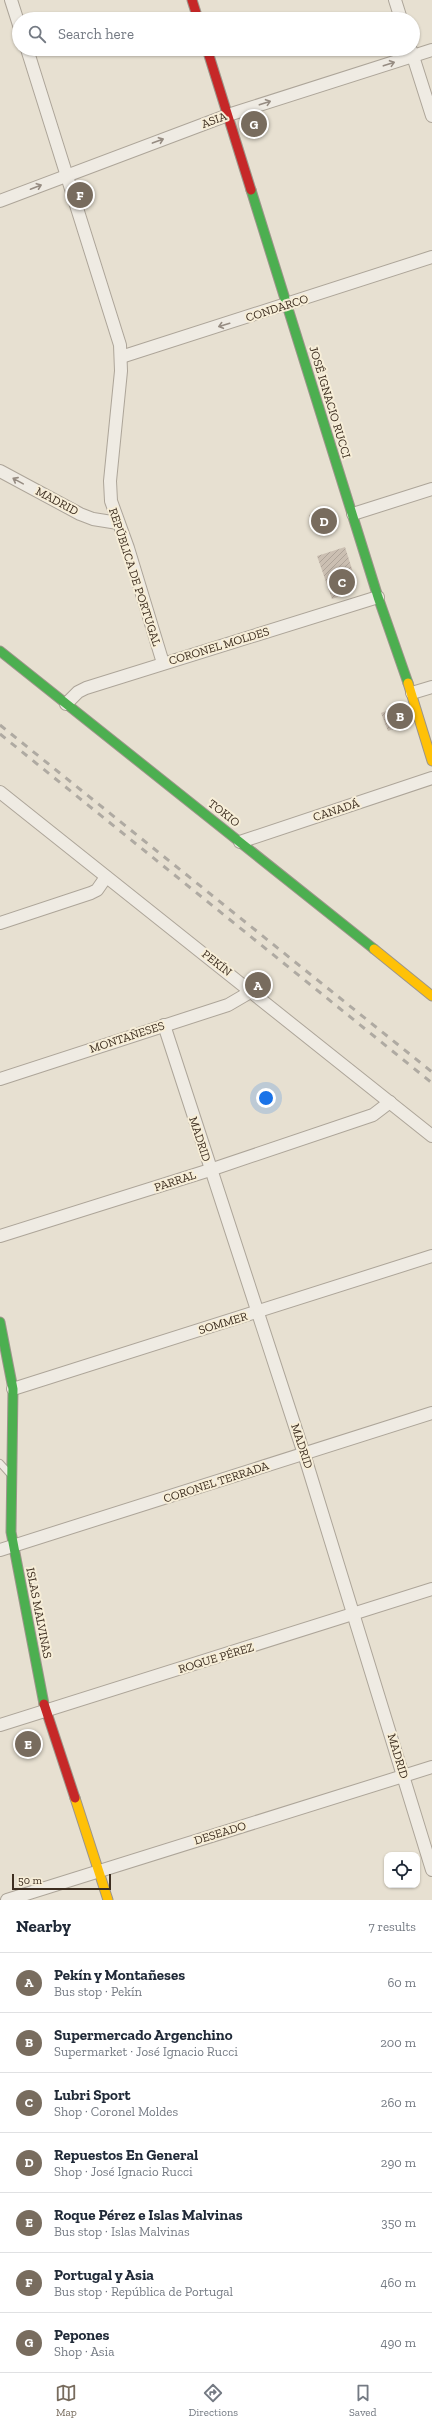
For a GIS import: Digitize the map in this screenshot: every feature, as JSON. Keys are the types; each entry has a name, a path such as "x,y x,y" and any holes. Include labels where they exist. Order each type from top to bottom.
{"street":[{"path":"11,0 15,12"},
{"path":"192,0 196,12"},
{"path":"395,0 399,12"},
{"name":"ASIA","path":"420,52 432,50"},
{"name":"REPÚBLICA DE PORTUGAL","path":"29,56 68,175 118,338 121,357 110,480 111,501 128,548 163,663"},
{"name":"JOSÉ IGNACIO RUCCI","path":"210,56 378,597 412,693 432,761"},
{"name":"ASIA","path":"0,201 228,115 403,56"},
{"path":"413,56 432,116"},
{"name":"CONDARCO","path":"121,357 432,257"},
{"name":"MADRID","path":"0,471 80,514 93,519 118,523"},
{"path":"353,514 432,489"},
{"name":"CORONEL MOLDES","path":"66,704 78,692 86,688 378,597"},
{"name":"TOKIO","path":"0,651 432,996"},
{"path":"412,693 432,687"},
{"name":"CANADÁ","path":"240,842 432,778"},
{"name":"PEKÍN","path":"0,792 252,991 432,1136"},
{"path":"0,923 91,893 97,890 106,877"},
{"name":"MONTAÑESES","path":"0,1079 228,1005 252,991"},
{"name":"MADRID","path":"164,1025 210,1170 259,1312 355,1614 432,1870"},
{"name":"PARRAL","path":"0,1236 210,1170 373,1115 390,1102"},
{"name":"SOMMER","path":"13,1389 432,1256"},
{"name":"ISLAS MALVINAS","path":"0,1322 10,1365 13,1389 11,1532 45,1711 100,1871 108,1900"},
{"name":"CORONEL TERRADA","path":"0,1550 432,1413"},
{"name":"ROQUE PÉREZ","path":"0,1725 432,1589"},
{"name":"DESEADO","path":"7,1900 432,1767"}],"lane":[{"path":"0,1377 10,1365"},
{"path":"0,1463 12,1477"}],"building":[{"path":"262,115 266,127 245,134 242,126 246,121"},
{"path":"332,508 338,527 316,534 309,515"},
{"path":"345,547 357,585 353,592 332,599 317,556"},
{"path":"398,706 405,725 388,731 381,713"}],"railway":[{"path":"0,725 432,1072"},
{"path":"0,734 432,1083"}],"traffic: fast":[{"path":"251,190 378,597 408,683"},
{"path":"0,651 374,949"},
{"path":"0,1322 13,1389 11,1532 44,1704"}],"traffic: slow":[{"path":"408,683 432,761"},
{"path":"374,949 432,996"},
{"path":"75,1798 108,1900"}],"traffic: jam":[{"path":"192,0 196,12"},
{"path":"209,56 251,190"},
{"path":"44,1704 75,1798"}],"place":[{"name":"Pepones","path":"254,124"},
{"name":"Portugal y Asia","path":"80,195"},
{"name":"Repuestos En General","path":"324,521"},
{"name":"Lubri Sport","path":"342,582"},
{"name":"Supermercado Argenchino","path":"400,716"},
{"name":"Pekín y Montañeses","path":"258,985"},
{"name":"Roque Pérez e Islas Malvinas","path":"28,1744"}]}
